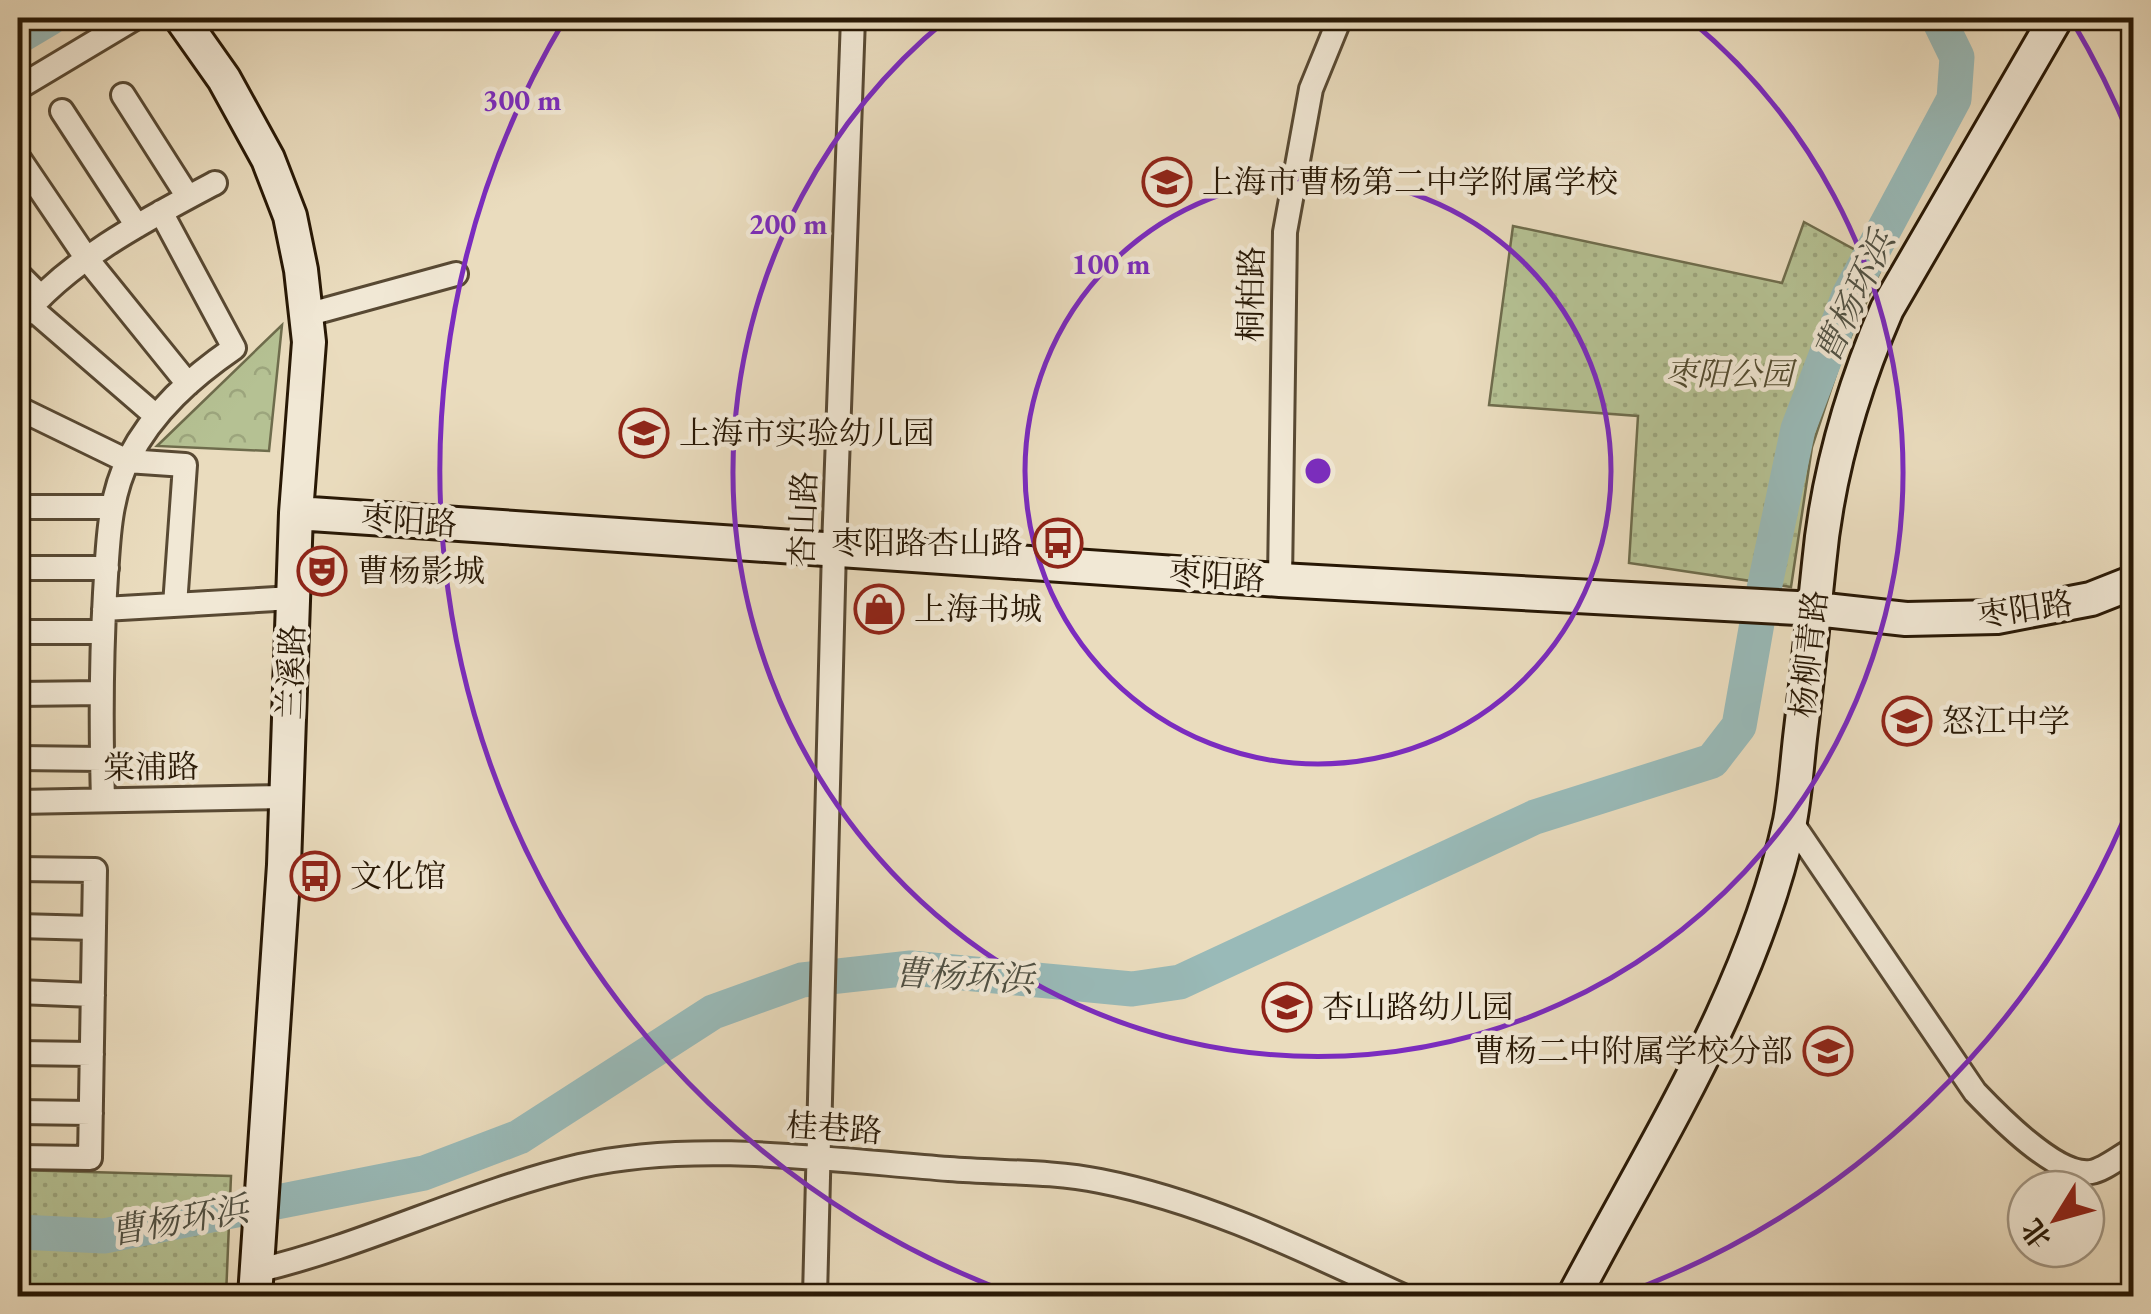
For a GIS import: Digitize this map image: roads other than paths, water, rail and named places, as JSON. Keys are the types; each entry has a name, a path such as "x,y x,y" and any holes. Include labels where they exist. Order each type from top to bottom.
{"street":[{"path":"18,88 135,18"},
{"name":"兰溪路","path":"181,18 224,79 268,158 290,216 309,342 296,513 286,797 256,1284"},
{"name":"杏山路","path":"821,1158 834,548 853,18"},
{"name":"桐柏路","path":"1280,580 1285,232 1311,88 1340,18"},
{"name":"杨柳青路","path":"1574,1296 1733,991 1762,917 1790,820 1819,562 1838,445 1868,354 1887,309 2056,18"},
{"path":"123,95 188,197"},
{"path":"62,112 136,226"},
{"path":"18,156 87,260 188,384"},
{"path":"29,309 87,260 136,226 215,183"},
{"path":"104,800 101,694 112,507 128,461 156,416 188,384 234,348 161,212"},
{"path":"18,274 29,309 156,416"},
{"path":"306,315 456,274"},
{"path":"18,408 128,461 185,466 174,604"},
{"path":"18,507 112,507"},
{"name":"枣阳路","path":"296,513 1280,580 1816,609 1906,619 1996,618 2091,599 2134,582"},
{"path":"18,568 107,568"},
{"path":"104,608 293,598"},
{"path":"18,632 103,632"},
{"path":"18,694 101,694"},
{"path":"18,758 102,758"},
{"name":"棠浦路","path":"18,802 286,797"},
{"path":"1790,820 1976,1092 2005,1123 2067,1167 2091,1172 2134,1149"},
{"path":"18,869 96,870 90,1158 18,1157"},
{"path":"18,926 94,928"},
{"path":"18,992 93,996"},
{"path":"18,1052 92,1054"},
{"path":"18,1112 90,1114"},
{"name":"桂巷路","path":"256,1284 317,1257 495,1191 581,1166 667,1153 821,1158 1098,1180 1248,1225 1403,1296"},
{"path":"815,1296 821,1158"}],"waterway":[{"name":"曹杨环浜","path":"18,37 50,18"},
{"name":"曹杨环浜","path":"1764,589 1798,429 1849,295 1954,99 1957,57 1938,18"},
{"name":"曹杨环浜","path":"18,1232 104,1236 424,1173 519,1137 713,1012 802,980 911,968 1132,989 1180,982 1535,817 1712,761 1739,726 1757,623"}],"place":[{"name":"上海市曹杨第二中学附属学校","path":"1167,182"},
{"name":"上海市实验幼儿园","path":"644,433"},
{"name":"枣阳路杏山路","path":"1058,543"},
{"name":"曹杨影城","path":"322,571"},
{"name":"上海书城","path":"879,609"},
{"name":"怒江中学","path":"1907,721"},
{"name":"文化馆","path":"315,876"},
{"name":"杏山路幼儿园","path":"1287,1007"},
{"name":"曹杨二中附属学校分部","path":"1828,1051"}],"park label":[{"name":"枣阳公园","path":"1729,374"}]}
